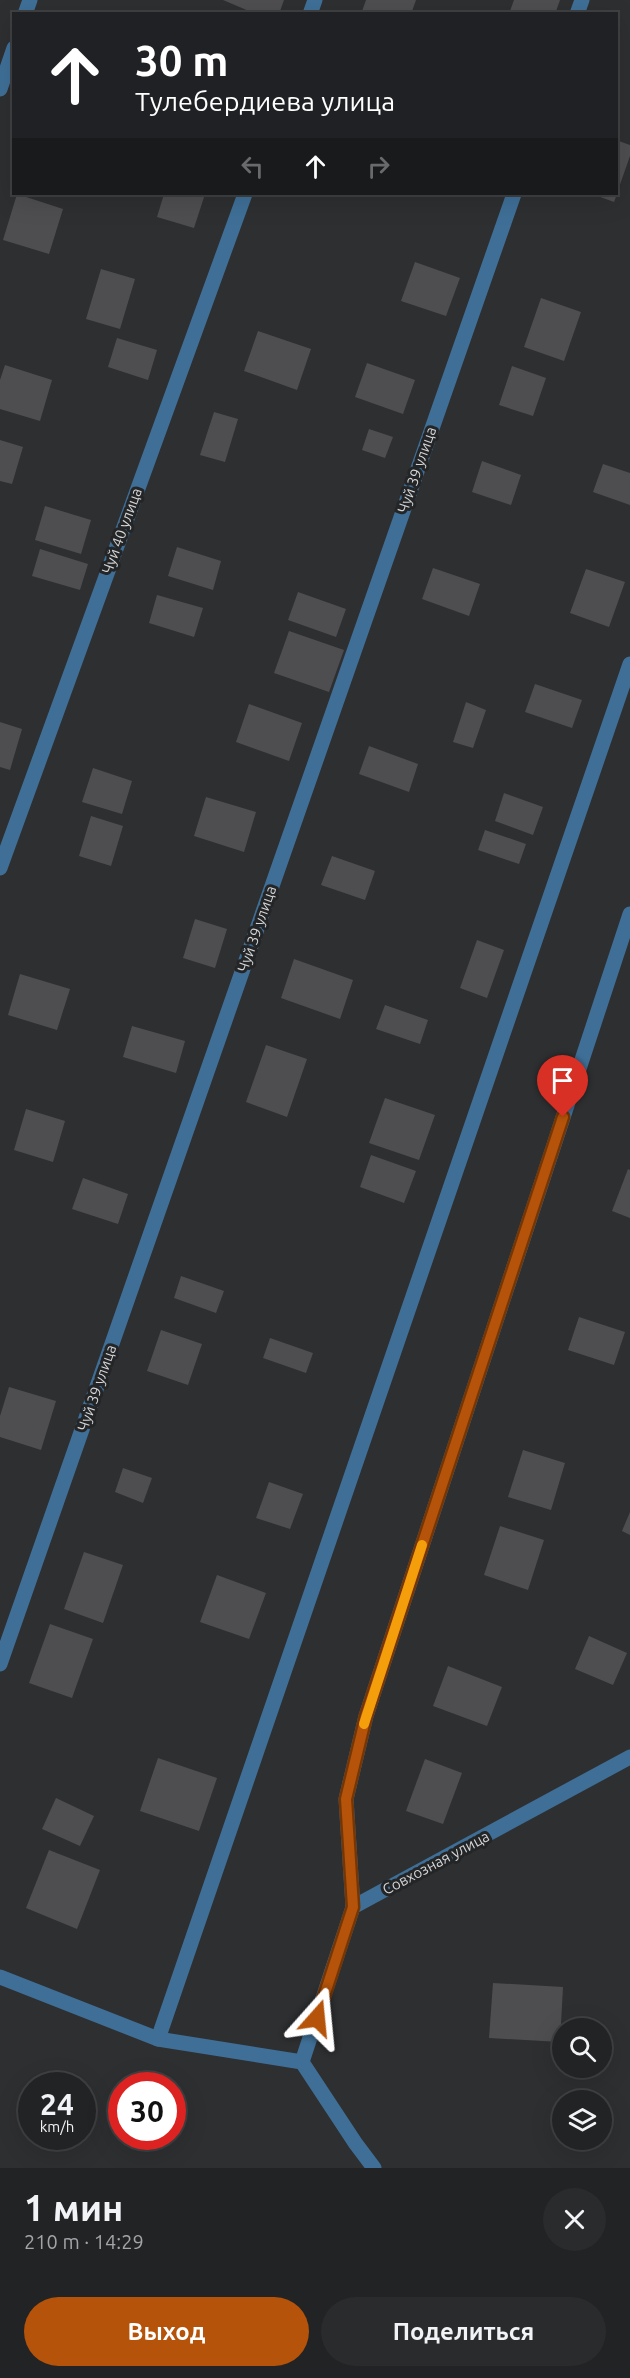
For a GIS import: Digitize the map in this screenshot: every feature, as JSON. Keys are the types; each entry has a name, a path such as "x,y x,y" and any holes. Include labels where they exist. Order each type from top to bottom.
{"street":[{"path":"0,89 12,54"},
{"name":"Чуй 40 улица","path":"0,868 245,195"},
{"name":"Чуй 39 улица","path":"0,1664 514,195"},
{"path":"158,2039 630,664"},
{"path":"302,2062 353,1907 346,1799 366,1716 630,914"},
{"name":"Совхозная улица","path":"353,1907 630,1757"},
{"path":"0,1977 158,2039 302,2062 374,2168"}],"building":[{"path":"223,0 284,0 280,12 251,12"},
{"path":"366,0 416,0 412,12 362,12"},
{"path":"514,0 560,0 556,12 510,11"},
{"path":"618,141 630,145 630,156 618,190"},
{"path":"17,195 63,209 49,254 3,240"},
{"path":"164,195 205,195 194,228 157,217"},
{"path":"595,195 617,195 614,202"},
{"path":"415,262 460,278 446,316 401,301"},
{"path":"101,269 135,279 120,329 86,319"},
{"path":"541,298 581,312 564,361 524,347"},
{"path":"258,331 311,349 297,390 244,371"},
{"path":"117,338 157,350 148,380 108,367"},
{"path":"367,363 415,380 403,414 355,397"},
{"path":"5,365 52,380 40,421 0,409 0,380"},
{"path":"512,366 546,378 533,416 499,405"},
{"path":"214,412 238,419 225,462 200,455"},
{"path":"369,429 393,437 385,458 362,450"},
{"path":"0,440 23,447 12,484 0,481"},
{"path":"482,461 521,475 511,505 472,492"},
{"path":"603,464 630,473 630,505 593,492"},
{"path":"45,506 91,520 81,554 35,540"},
{"path":"177,547 221,561 213,590 168,576"},
{"path":"40,549 88,564 80,590 32,576"},
{"path":"433,568 480,584 469,616 422,599"},
{"path":"586,569 625,582 609,627 570,613"},
{"path":"298,592 346,609 336,637 288,620"},
{"path":"157,595 203,608 194,637 149,623"},
{"path":"289,631 344,650 329,692 274,673"},
{"path":"535,684 582,700 572,728 525,712"},
{"path":"466,702 486,710 473,748 453,742"},
{"path":"249,704 302,723 289,761 236,742"},
{"path":"0,722 22,729 10,770 0,767"},
{"path":"369,746 418,764 409,792 359,774"},
{"path":"93,768 132,781 122,814 82,802"},
{"path":"504,793 543,807 533,835 495,821"},
{"path":"206,797 256,812 244,852 194,836"},
{"path":"91,816 123,826 111,866 79,856"},
{"path":"485,830 526,844 519,864 478,850"},
{"path":"332,856 375,871 365,900 321,885"},
{"path":"195,919 227,929 215,968 183,958"},
{"path":"477,940 504,950 487,998 460,988"},
{"path":"294,959 353,980 340,1019 281,998"},
{"path":"20,974 70,989 57,1030 8,1015"},
{"path":"385,1005 428,1020 420,1044 376,1029"},
{"path":"132,1026 185,1041 176,1073 123,1057"},
{"path":"266,1045 307,1059 287,1117 246,1102"},
{"path":"385,1098 435,1115 419,1160 369,1143"},
{"path":"26,1109 65,1121 53,1162 14,1150"},
{"path":"371,1155 416,1171 404,1203 360,1187"},
{"path":"628,1169 630,1170 630,1218 612,1211"},
{"path":"83,1178 128,1194 118,1224 72,1209"},
{"path":"181,1276 224,1291 216,1313 174,1298"},
{"path":"579,1317 625,1332 614,1365 568,1350"},
{"path":"161,1330 202,1344 188,1385 147,1371"},
{"path":"270,1338 313,1353 306,1373 263,1358"},
{"path":"9,1387 56,1401 41,1450 0,1437 0,1416"},
{"path":"523,1450 565,1463 551,1510 508,1497"},
{"path":"123,1468 152,1478 143,1503 115,1492"},
{"path":"269,1482 303,1494 290,1529 256,1518"},
{"path":"630,1512 630,1535 622,1531"},
{"path":"500,1526 544,1540 528,1590 484,1575"},
{"path":"84,1552 123,1565 103,1623 64,1609"},
{"path":"217,1575 266,1593 249,1639 200,1622"},
{"path":"50,1624 93,1639 72,1698 29,1683"},
{"path":"589,1636 627,1653 613,1685 575,1669"},
{"path":"448,1666 502,1687 487,1726 433,1706"},
{"path":"158,1758 217,1778 199,1831 140,1811"},
{"path":"425,1759 462,1773 443,1824 406,1811"},
{"path":"56,1798 94,1816 80,1846 42,1829"},
{"path":"49,1850 100,1870 77,1929 26,1908"},
{"path":"493,1983 563,1987 561,2018 552,2018 552,2042 489,2038"}],"slow traffic":[{"path":"364,1724 422,1545"}],"route":[{"path":"317,2018 353,1907 346,1799 366,1716 563,1117"}]}
